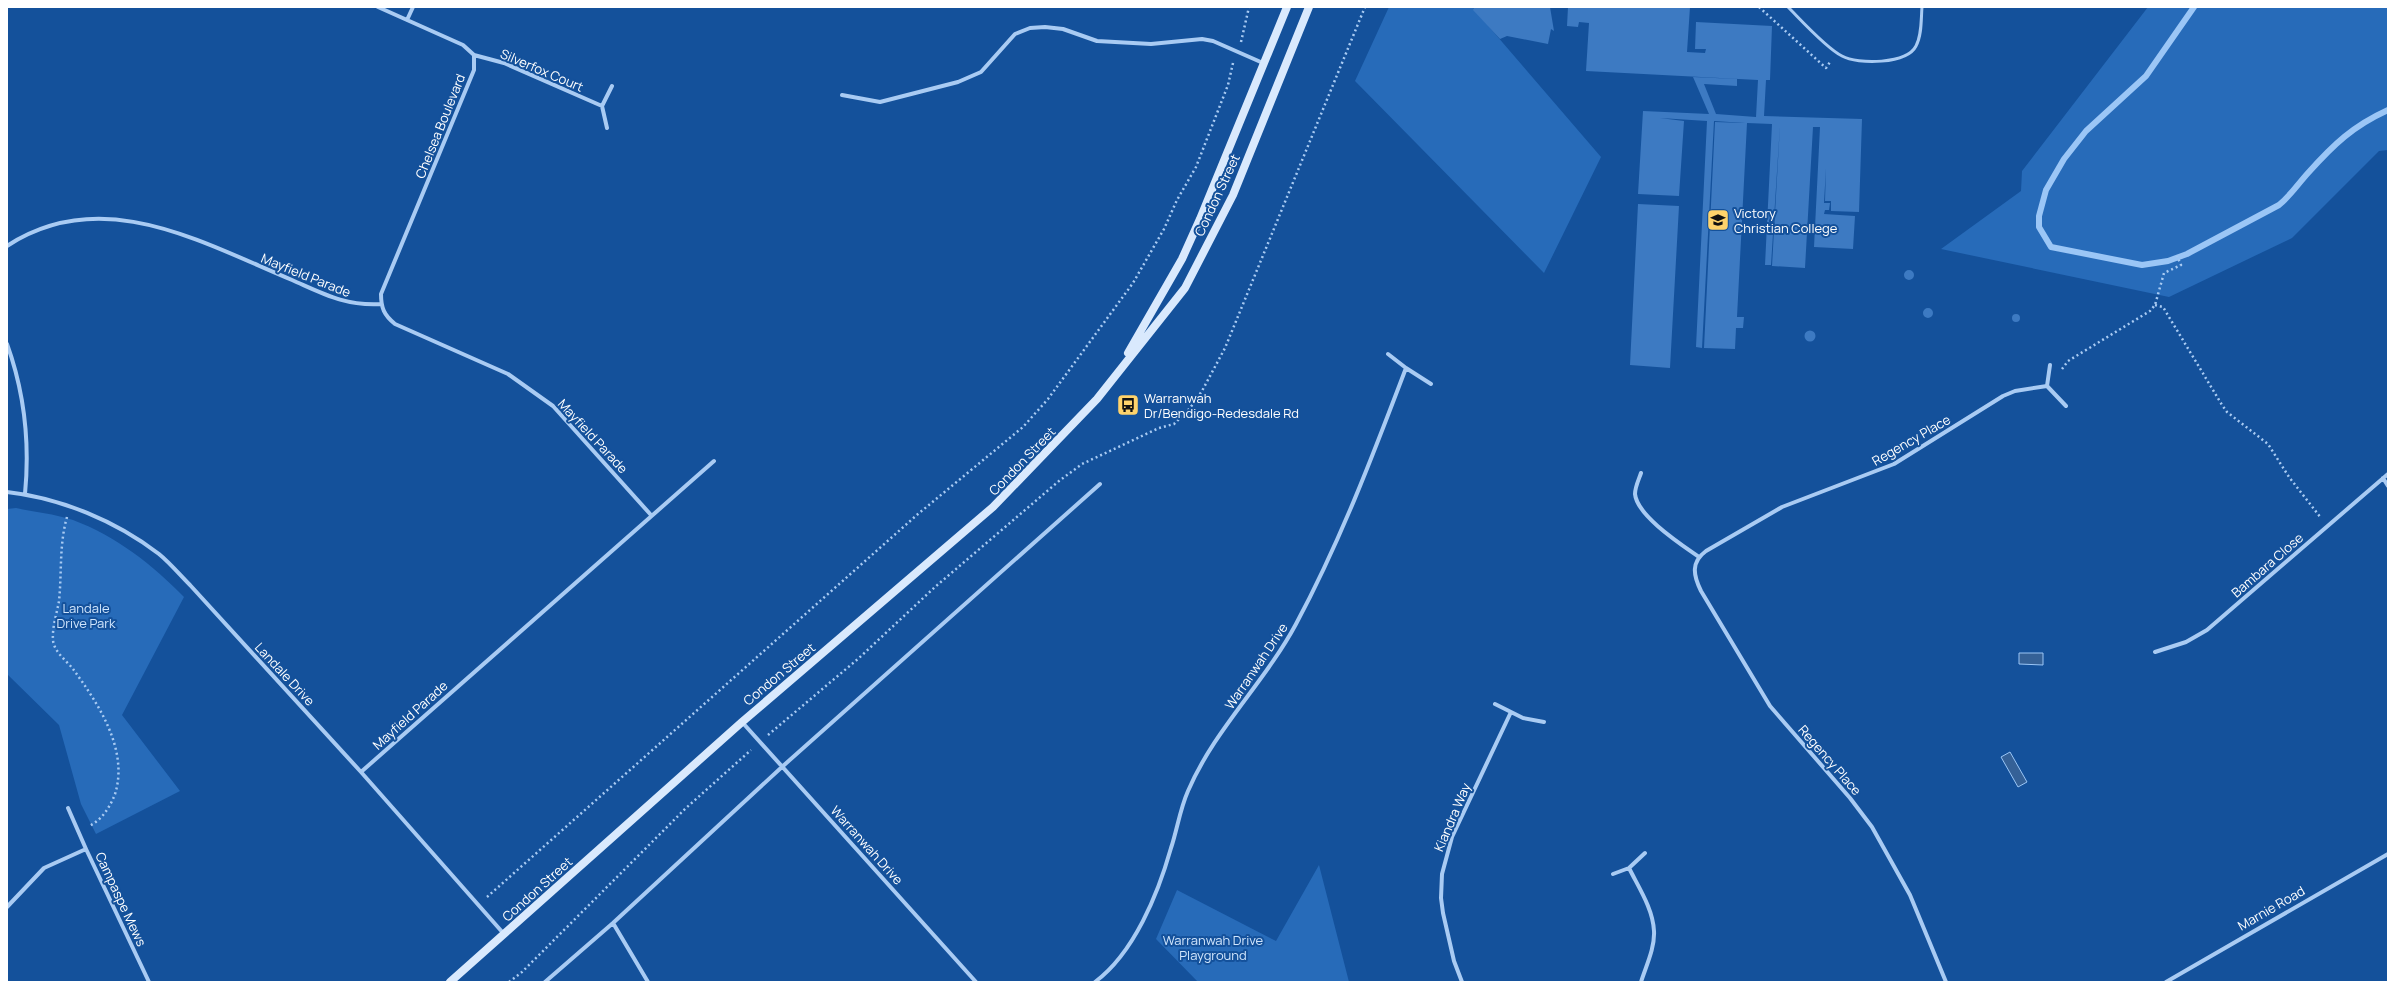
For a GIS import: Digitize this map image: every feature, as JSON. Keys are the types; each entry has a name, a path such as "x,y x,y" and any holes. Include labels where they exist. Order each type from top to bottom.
{"main road":[{"name":"Condon Street","path":"1115,376 1182,259 1200,219 1287,7"},
{"name":"Condon Street","path":"450,982 742,722 993,507 1040,460 1097,399 1184,288 1233,195 1309,7"}],"street":[{"path":"378,7 463,45 474,55"},
{"path":"407,20 413,7"},
{"path":"842,95 880,102 965,80 988,66 1015,34 1030,28 1063,29 1083,37 1104,41 1151,44 1202,39 1213,41 1263,64"},
{"name":"Silverfox Court","path":"474,55 504,63 602,106"},
{"name":"Chelsea Boulevard","path":"381,304 381,294 474,70 474,55"},
{"path":"607,128 602,106 612,86"},
{"name":"Mayfield Parade","path":"7,246 31,232 54,225 79,220 103,219 146,223 186,236 346,303 381,304 386,317 395,324 508,374 553,406 651,515"},
{"path":"7,344 15,366 27,422 29,458 25,494"},
{"path":"1388,354 1431,384"},
{"path":"2050,365 2047,386 2066,406"},
{"name":"Warranwah Drive","path":"1095,982 1108,973 1123,955 1155,897 1167,863 1187,792 1201,766 1295,626 1353,506 1406,368"},
{"name":"Regency Place","path":"1946,982 1910,895 1872,827 1850,798 1770,706 1701,591 1694,576 1694,568 1699,557 1713,546 1782,507 1894,464 2003,396 2015,391 2047,386"},
{"name":"Mayfield Parade","path":"361,772 714,461"},
{"path":"1642,473 1635,494 1643,509 1671,537 1699,557"},
{"name":"Bambara Close","path":"2155,652 2180,644 2208,630 2388,474"},
{"path":"2383,478 2388,486"},
{"path":"546,982 613,923 783,766 1100,484"},
{"name":"Landale Drive","path":"7,492 25,494 70,507 114,526 160,555 190,585 361,772 504,934"},
{"path":"1495,704 1510,712 1534,721 1544,722"},
{"name":"Kiandra Way","path":"1462,982 1454,960 1443,913 1441,898 1444,868 1452,837 1510,712"},
{"name":"Warranwah Drive","path":"742,722 976,982"},
{"path":"68,808 86,849"},
{"name":"Campaspe Mews","path":"7,907 44,868 86,849 149,982"},
{"path":"1613,874 1629,868 1645,853"},
{"name":"Marnie Road","path":"2166,982 2388,854"},
{"path":"1629,868 1647,904 1654,932 1653,945 1641,982"},
{"path":"613,923 648,982"}],"lane":[{"path":"1788,7 1838,53 1856,60 1886,61 1909,54 1918,42 1922,7"}],"path":[{"path":"478,905 918,514 995,452 1028,422 1048,399 1133,283 1164,229 1177,200 1196,167 1228,85 1230,72 1238,52 1249,7"},
{"path":"1759,7 1826,68 1838,53"},
{"path":"2047,386 2056,378 2068,361 2150,311 2155,305 2164,273 2181,265 2177,256"},
{"path":"2155,305 2163,307 2227,412 2268,444 2289,477 2327,526"},
{"path":"70,507 61,542 59,600 53,640 58,652 80,679 109,726 114,741 118,776 113,800 104,813 94,824 78,831"}],"green space":[{"path":"1389,7 1472,7 1601,157 1544,273 1355,81"},
{"path":"2148,7 2388,7 2388,150 2379,151 2292,238 2169,297 1941,249 2021,191 2022,171"},
{"name":"Landale Drive Park","path":"16,508 73,520 104,534 133,552 147,563 184,597 122,715 180,791 96,834 81,804 59,725 7,674 7,509"},
{"name":"Warranwah Drive Playground","path":"1319,865 1349,982 1198,982 1156,939 1177,890 1276,941"}],"shaded area":[{"path":"2019,653 2043,653 2043,665 2019,664"},
{"path":"2010,752 2027,782 2018,787 2001,757"}],"building":[{"path":"1474,7 1550,7 1554,31 1551,29 1548,44 1507,36 1500,39 1473,10"},
{"path":"1568,7 1690,7 1687,52 1705,53 1706,49 1695,49 1696,22 1772,26 1770,80 1766,80 1764,116 1862,119 1859,212 1831,211 1831,201 1825,201 1826,168 1824,203 1830,203 1829,210 1825,210 1824,214 1855,216 1853,249 1814,247 1820,127 1813,127 1805,268 1772,266 1780,125 1771,265 1765,265 1772,124 1747,123 1737,317 1744,317 1743,328 1736,328 1735,349 1704,348 1715,122 1745,123 1714,121 1702,348 1696,347 1707,121 1660,118 1684,121 1679,196 1638,194 1643,111 1709,114 1693,77 1737,79 1737,86 1704,84 1716,114 1756,117 1758,80 1586,71 1589,23 1579,22 1578,27 1567,26"},
{"path":"1638,204 1679,206 1670,368 1630,365"},
{"path":"1907,270 1911,270 1914,275 1911,280 1907,280 1904,277 1904,273"},
{"path":"1926,308 1930,308 1933,313 1930,318 1926,318 1923,315 1923,311"},
{"path":"2016,314 2019,315 2019,321 2016,322 2013,321 2012,318 2013,315"},
{"path":"1808,331 1812,331 1814,332 1814,340 1808,341 1805,338 1805,334"}],"waterway":[{"path":"2194,7 2146,76 2086,131 2064,159 2046,190 2039,216 2039,227 2051,247 2142,265 2168,261 2187,254 2279,205 2317,163 2354,129 2388,110"}],"place":[{"name":"Victory Christian College","path":"1718,220"},
{"name":"Warranwah Dr/Bendigo-Redesdale Rd","path":"1128,405"}]}
